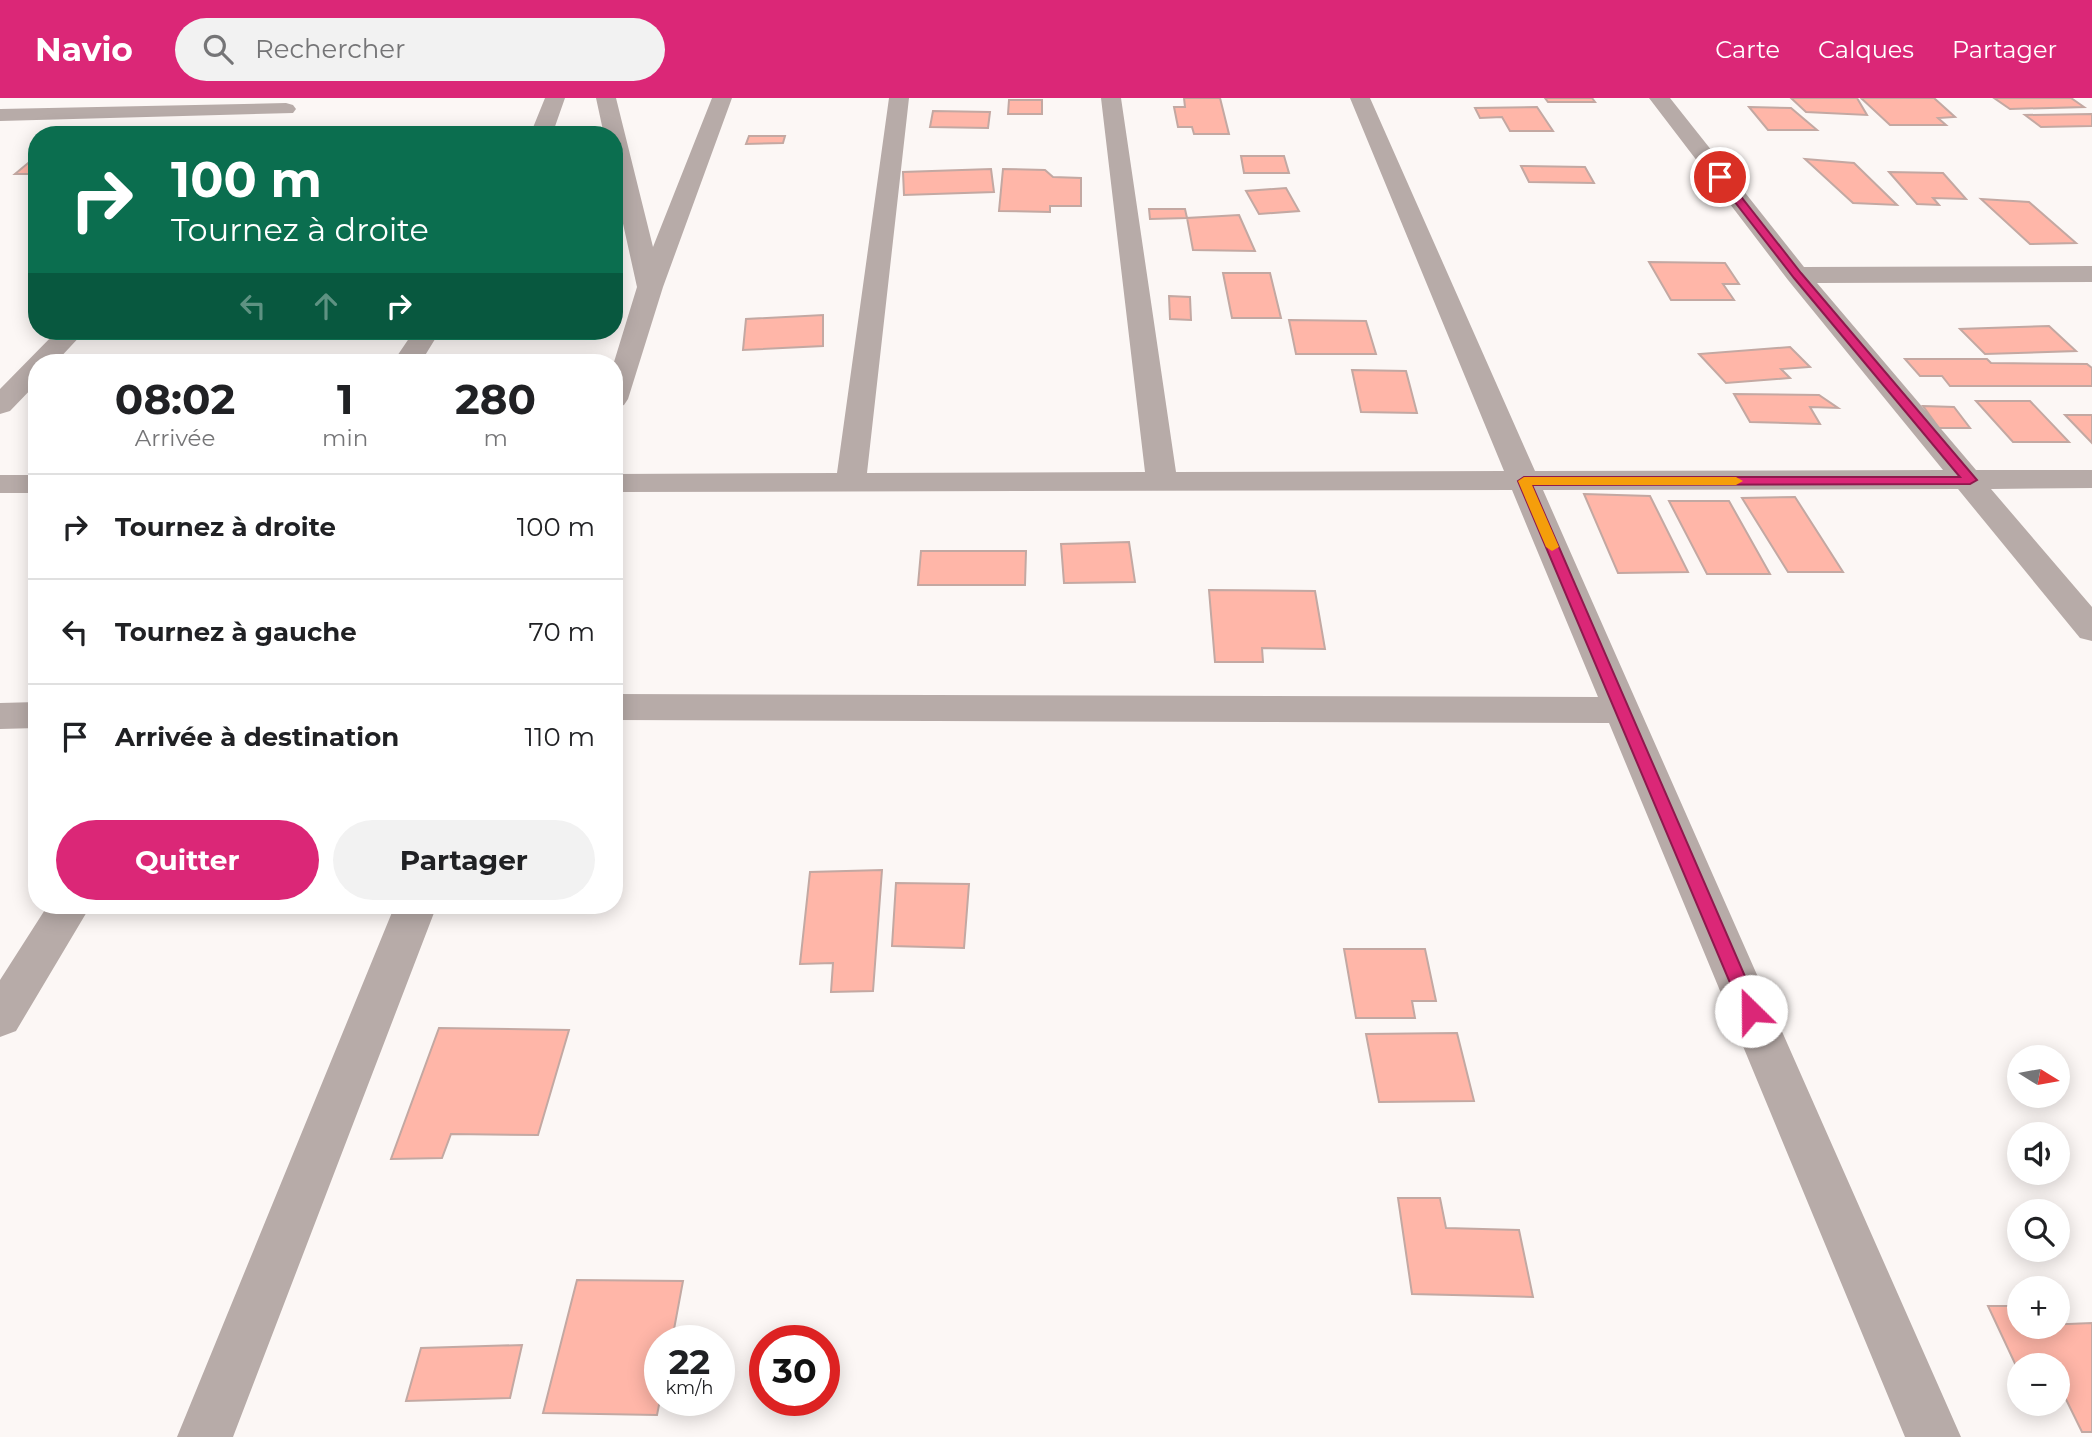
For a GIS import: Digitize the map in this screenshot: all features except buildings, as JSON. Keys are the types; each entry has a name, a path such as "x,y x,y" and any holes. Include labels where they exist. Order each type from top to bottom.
{"street":[{"path":"544,126 555,98"},
{"path":"606,98 613,126"},
{"path":"623,375 650,287 722,98"},
{"path":"851,482 899,98"},
{"path":"1111,98 1162,482"},
{"path":"1360,98 1933,1437"},
{"path":"1659,98 1797,275 1970,480 2092,631"},
{"path":"3,117 292,104"},
{"path":"270,126 292,104"},
{"path":"623,171 650,287"},
{"path":"1797,275 2092,274"},
{"path":"49,354 63,340"},
{"path":"0,405 28,376"},
{"path":"623,483 2092,479"},
{"path":"0,484 28,484"},
{"path":"623,707 1622,710"},
{"path":"0,716 28,715"},
{"path":"0,1018 65,914"},
{"path":"205,1437 412,914"}],"slow traffic":[{"path":"1552,547 1524,481 1736,481"}],"route":[{"path":"1720,177 1797,275 1970,480 1524,481 1751,1011"}]}
